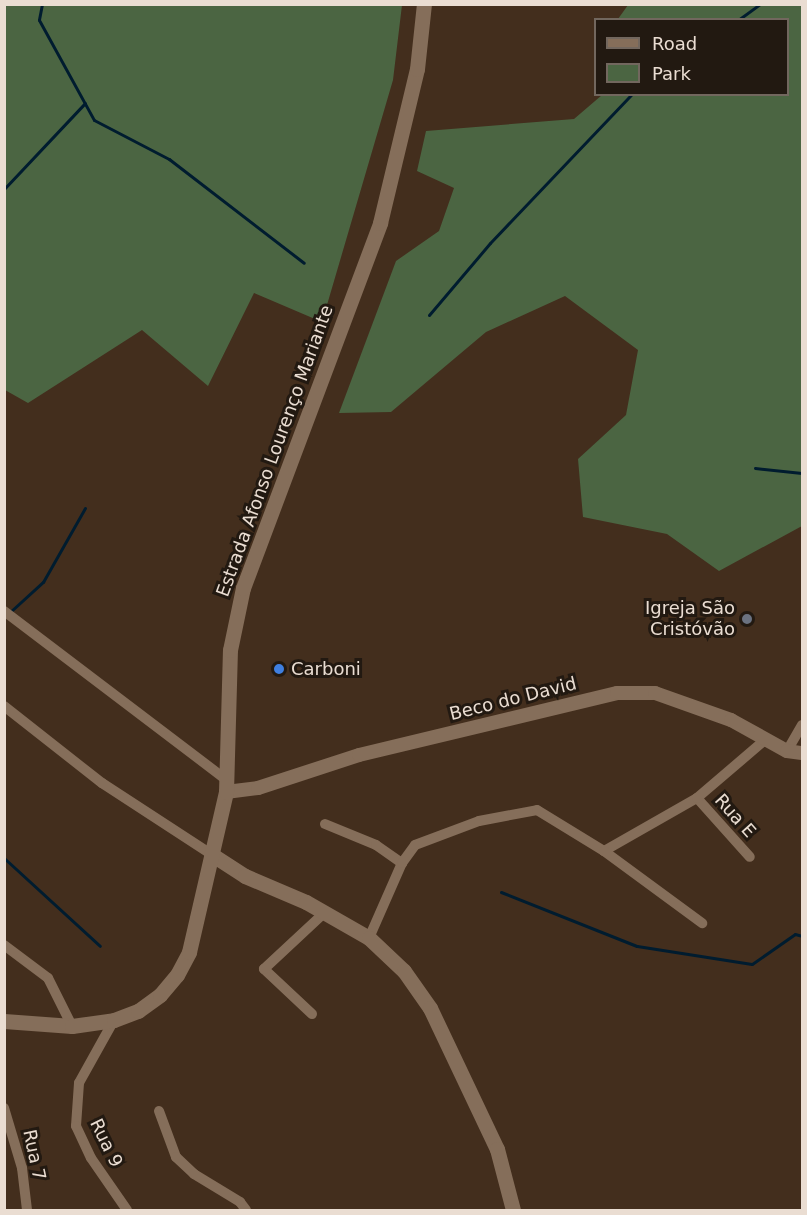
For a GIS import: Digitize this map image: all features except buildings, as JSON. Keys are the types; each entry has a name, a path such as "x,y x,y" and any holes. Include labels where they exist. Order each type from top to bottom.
{"main road":[{"name":"Estrada Afonso Lourenço Mariante","path":"4,1021 72,1026 114,1020 138,1011 160,995 177,975 199,916 227,786 230,650 243,588 380,223 417,69 424,4"},
{"path":"211,854 245,876 324,912 369,938 404,970 430,1008 497,1149 513,1210"}],"street":[{"path":"4,611 227,786"},
{"name":"Beco do David","path":"227,786 258,789 359,755 617,693 655,693 731,720 787,751 802,753"},
{"path":"4,706 102,783 211,854"},
{"path":"787,751 802,725"},
{"path":"604,851 697,798 766,739"},
{"name":"Rua E","path":"697,798 750,857"},
{"path":"369,938 402,863 415,845 479,820 537,810 604,851 702,923"},
{"path":"325,824 376,845 402,863"},
{"path":"312,1014 264,969 324,912"},
{"path":"4,945 48,978 72,1026"},
{"name":"Rua 9","path":"114,1020 80,1083 76,1126 91,1158 127,1210"},
{"name":"Rua 7","path":"4,1108 22,1168 27,1210"},
{"path":"159,1111 176,1157 194,1174 240,1202 246,1210"}],"green space":[{"path":"4,5 402,5 393,80 322,322 254,293 208,386 142,330 28,403 5,390"},
{"path":"628,5 802,5 802,526 719,571 667,534 583,517 578,459 626,415 638,350 565,296 486,332 391,412 339,413 396,261 439,231 454,188 417,171 426,131 574,119 601,96 789,96 789,18 619,18"}],"waterway":[{"path":"42,4 39,20 94,120 169,159 304,263"},
{"path":"741,18 760,4"},
{"path":"429,315 490,243 630,96"},
{"path":"4,189 85,103"},
{"path":"755,468 802,473"},
{"path":"10,612 43,582 85,508"},
{"path":"4,858 100,946"},
{"path":"501,892 637,946 752,964 795,934 802,936"}],"place":[{"name":"Igreja São Cristóvão","path":"747,619"},
{"name":"Carboni","path":"279,669"}]}
